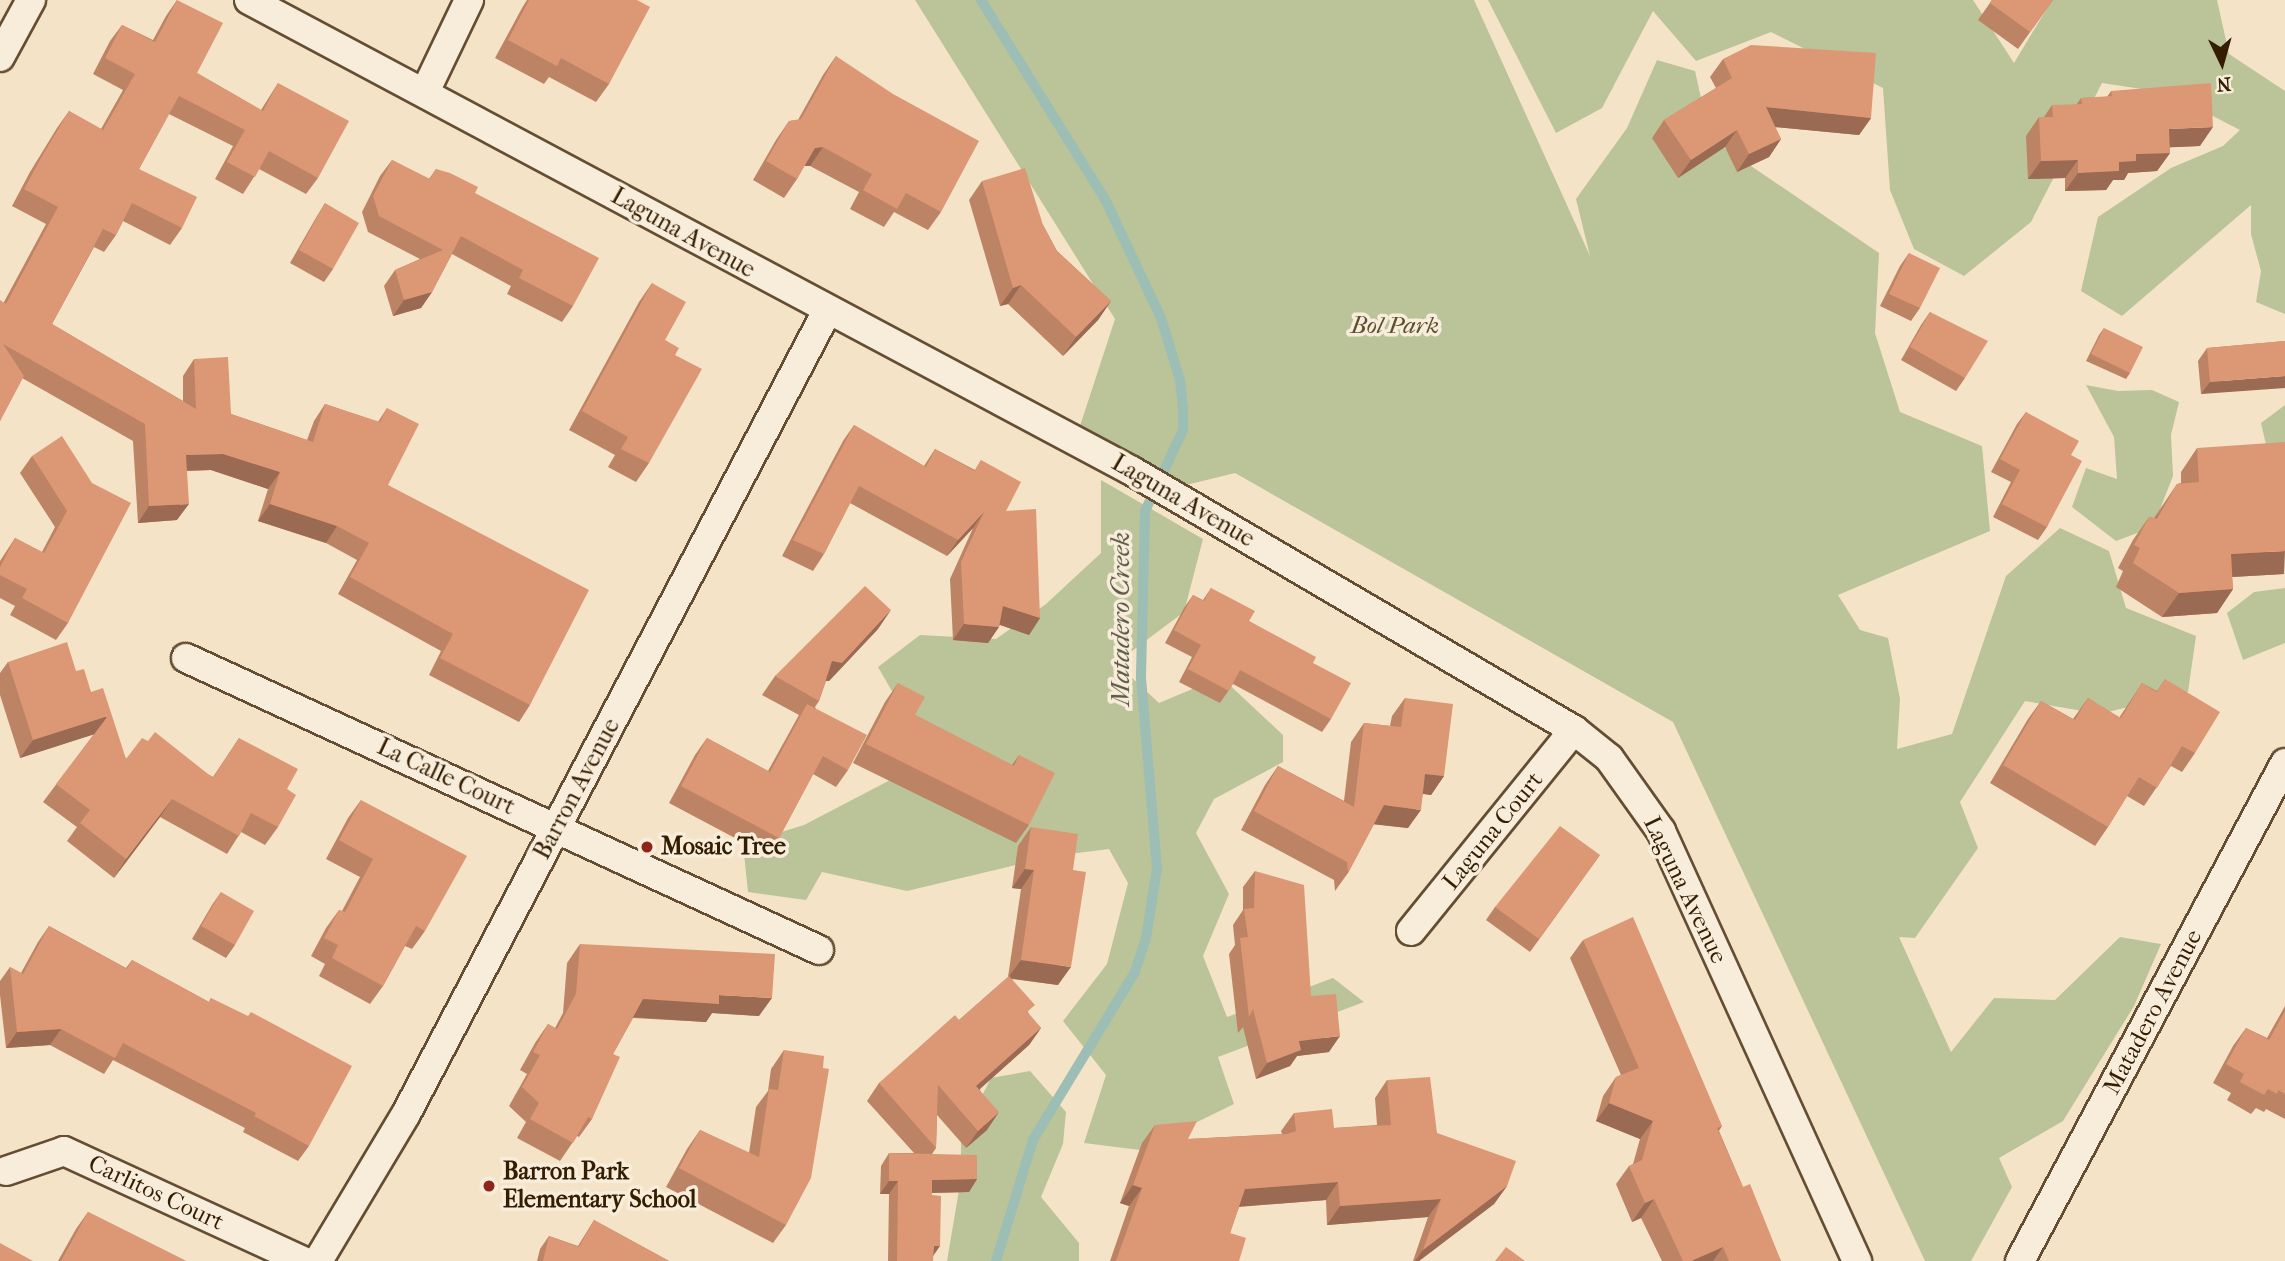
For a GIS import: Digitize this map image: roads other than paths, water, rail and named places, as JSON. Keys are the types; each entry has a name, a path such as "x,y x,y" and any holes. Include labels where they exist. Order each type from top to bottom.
{"street":[{"path":"0,57 31,0"},
{"name":"Laguna Avenue","path":"249,0 425,92 827,311 1132,471 1574,730 1609,758 1661,831 1857,1261"},
{"path":"425,92 469,0"},
{"name":"Barron Avenue","path":"318,1261 406,1114 827,311"},
{"name":"La Calle Court","path":"186,658 819,950"},
{"name":"Laguna Court","path":"1411,931 1574,730"},
{"name":"Matadero Avenue","path":"2020,1261 2285,763"},
{"name":"Carlitos Court","path":"6,1171 64,1151 303,1261"}],"waterway":[{"name":"Matadero Creek","path":"981,0 1105,199 1161,318 1180,380 1183,410 1183,430 1145,511 1141,678 1157,868 1146,938 1135,972 1033,1140 996,1261"}],"place":[{"name":"Mosaic Tree","path":"647,847"},
{"name":"Barron Park Elementary School","path":"489,1186"}],"park label":[{"name":"Bol Park","path":"1395,326"}]}
